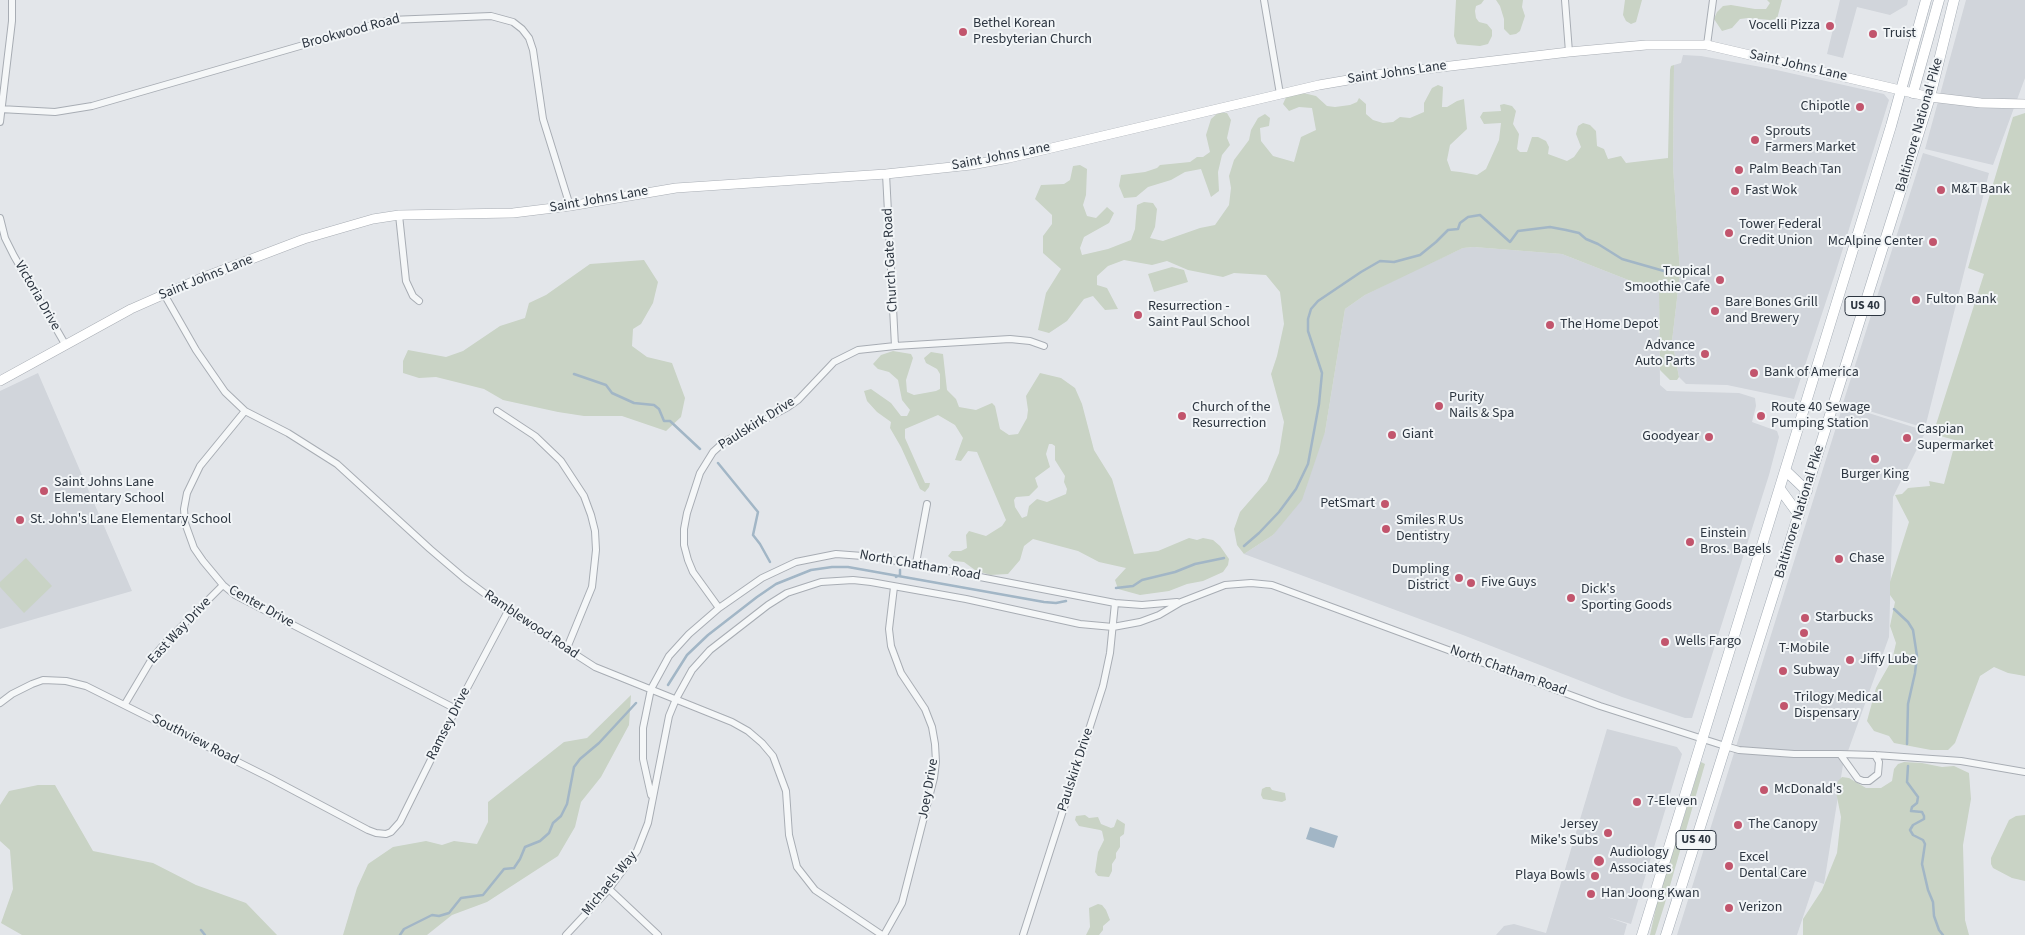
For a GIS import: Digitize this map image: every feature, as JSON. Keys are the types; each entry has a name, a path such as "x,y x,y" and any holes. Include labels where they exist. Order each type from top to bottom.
{"main road":[{"name":"Baltimore National Pike","path":"1642,935 1902,91 1926,0"},
{"path":"1913,94 1939,0"},
{"name":"Baltimore National Pike","path":"1666,935 1930,97 1954,0"},
{"path":"1786,471 1807,491"},
{"path":"1780,489 1799,515"}],"street":[{"path":"0,122 12,21 12,0"},
{"path":"1264,0 1280,94"},
{"path":"1565,0 1569,52"},
{"path":"1707,45 1713,0"},
{"name":"Brookwood Road","path":"1,110 55,112 92,106 390,20 491,16 513,22 529,38 533,50 544,119 570,206"},
{"name":"Saint Johns Lane","path":"0,381 130,309 164,294 230,267 328,231 373,219 399,215 513,213 570,206 676,188 937,170 1009,158 1280,94 1383,74 1646,45 1707,45 1913,94 1981,103 2025,104"},
{"name":"Church Gate Road","path":"886,174 896,346"},
{"path":"399,215 406,281 413,296 419,301"},
{"name":"Victoria Drive","path":"0,218 2,239 65,344"},
{"name":"Ramblewood Road","path":"164,294 211,374 225,392 245,411 288,433 337,464 464,578 508,611 595,667 732,722 748,731 762,743 773,756 786,791 789,835 797,866 815,890 883,935"},
{"name":"Paulskirk Drive","path":"719,608 688,560 684,545 684,529 700,473 706,461 724,442 798,400 834,362 858,350 1010,340 1030,341 1044,346"},
{"name":"Center Drive","path":"245,411 200,466 192,479 184,509 185,524 194,548 223,585 235,595 456,709"},
{"path":"497,411 535,436 561,461 584,496 591,515 595,531 596,550 592,587 567,648"},
{"path":"916,563 927,504"},
{"name":"North Chatham Road","path":"651,690 669,656 678,644 719,608 777,570 817,556 855,555 916,563 1115,602 1142,605 1181,602"},
{"name":"North Chatham Road","path":"676,699 685,680 699,660 768,605 787,593 821,582 836,580 871,582 966,599 1080,624 1112,627 1140,622 1159,615 1181,602 1224,585 1237,583 1272,586 1600,706 1739,750 1794,754 1874,755 1961,761 2025,772"},
{"name":"East Way Drive","path":"126,704 144,671 159,650 223,585"},
{"name":"Joey Drive","path":"883,935 902,903 934,778 936,762 935,744 928,718 916,694 901,672 892,646 889,629 894,587"},
{"name":"Paulskirk Drive","path":"1023,935 1103,686 1110,653 1115,602"},
{"name":"Ramsey Drive","path":"386,834 391,832 400,822 456,709 508,611"},
{"name":"Southview Road","path":"0,703 12,694 32,684 55,680 86,686 126,704 368,830 386,834"},
{"name":"Michaels Way","path":"651,690 643,728 643,758 652,799"},
{"name":"Michaels Way","path":"566,935 609,889 637,851 648,823 665,734 676,699"},
{"path":"1840,754 1858,779 1864,781 1869,781 1878,774 1879,762 1874,755"},
{"path":"609,889 658,935"}],"shaded area":[{"path":"1840,0 1908,0 1907,5 1890,15 1857,7 1843,58 1827,54"},
{"path":"1966,0 2025,0 2025,78 1993,165 1925,149"},
{"path":"1683,55 1701,56 1772,69 1884,94 1889,100 1794,399 1727,385 1686,384 1679,377 1672,341 1680,273 1673,166 1674,65 1681,63"},
{"path":"1923,153 1989,173 1925,428 1843,403"},
{"path":"1474,247 1562,254 1659,292 1660,385 1667,391 1739,393 1755,398 1756,406 1752,422 1777,431 1779,437 1769,475 1692,718 1685,718 1622,697 1463,635 1244,554 1273,535 1325,432 1345,309 1365,295 1409,273 1463,248"},
{"name":"Saint Johns Lane Elementary School","path":"38,373 132,591 0,629 0,391"},
{"path":"1843,405 1926,431 1893,497 1889,637 1843,765 1824,884 1815,881 1797,935 1677,935"},
{"path":"1607,729 1677,747 1682,754 1631,924 1607,917 1627,924 1624,935 1496,935 1504,926 1514,924 1546,933"}],"green space":[{"path":"1456,0 1484,0 1476,6 1475,11 1479,22 1487,24 1492,30 1492,36 1488,44 1480,46 1457,44 1454,36"},
{"path":"1496,0 1523,0 1522,7 1525,16 1520,31 1516,34 1510,35 1504,29 1504,19"},
{"path":"1625,0 1642,0 1636,22 1631,24 1626,21 1623,15"},
{"path":"1767,0 1782,0 1777,19 1740,19 1732,28 1722,31 1714,19 1717,12 1723,6 1731,5 1766,9 1770,3"},
{"path":"1674,65 1673,166 1680,273 1672,341 1679,377 1677,380 1670,380 1660,370 1659,292 1562,254 1474,247 1463,248 1365,295 1345,309 1325,432 1302,500 1273,535 1244,554 1237,545 1234,529 1240,512 1267,481 1279,453 1284,422 1271,374 1284,324 1280,292 1266,275 1234,273 1223,277 1188,270 1167,261 1152,265 1124,260 1108,266 1097,276 1097,285 1107,288 1118,309 1105,310 1093,296 1084,299 1067,321 1049,333 1038,330 1046,293 1061,269 1043,253 1043,236 1052,224 1052,215 1035,199 1041,185 1064,184 1070,180 1073,166 1080,165 1087,169 1086,195 1083,205 1087,216 1096,218 1107,207 1114,213 1109,223 1084,237 1080,248 1082,255 1108,249 1131,240 1135,229 1137,205 1144,202 1153,203 1157,209 1155,227 1150,238 1163,241 1200,228 1215,225 1229,205 1231,188 1229,176 1234,160 1249,140 1251,130 1258,118 1265,114 1270,118 1269,126 1260,128 1261,141 1273,156 1294,162 1301,137 1316,130 1312,108 1299,107 1289,111 1283,104 1287,95 1299,92 1316,96 1327,106 1335,107 1350,105 1357,102 1359,98 1366,104 1366,114 1373,120 1383,123 1393,122 1400,117 1410,118 1424,112 1424,103 1432,88 1438,85 1443,87 1442,107 1447,107 1464,99 1467,129 1450,145 1447,160 1451,171 1477,175 1486,169 1499,140 1501,123 1484,124 1480,117 1483,112 1501,111 1500,105 1504,104 1512,106 1516,111 1513,124 1519,134 1517,149 1520,152 1527,152 1532,137 1538,137 1546,141 1549,147 1548,154 1567,161 1574,157 1581,147 1576,134 1578,126 1583,123 1590,125 1596,131 1597,146 1604,149 1608,159 1621,156 1626,163 1668,158 1670,70 1671,66"},
{"path":"1219,112 1227,113 1231,120 1227,138 1230,145 1222,155 1218,172 1219,191 1211,197 1201,169 1185,172 1171,180 1148,187 1136,197 1124,198 1119,186 1121,175 1145,172 1160,165 1190,162 1210,152 1206,135 1211,119"},
{"path":"2025,113 2025,676 2008,673 1994,667 1980,676 1955,743 1948,750 1931,750 1894,743 1889,736 1874,731 1867,721 1876,688 1892,660 1896,643 1890,626 1895,602 1890,595 1890,582 1909,522 1895,495 1902,494 1908,488 1930,486 1929,481 1944,484 1954,447 1966,446 1962,442 1933,434 1984,274 1968,268 2013,117"},
{"path":"644,260 658,282 653,303 641,324 633,329 632,346 647,357 672,363 685,398 681,417 666,431 622,416 584,416 558,412 503,400 484,389 436,377 419,378 403,373 403,361 408,350 446,357 463,351 500,326 525,318 529,303 546,295 590,264"},
{"path":"1172,267 1184,270 1188,282 1154,292 1148,274"},
{"path":"893,351 911,354 913,358 906,380 907,392 914,395 940,389 940,374 937,369 926,363 924,358 931,352 943,354 947,390 956,399 959,407 976,410 992,403 995,406 1000,429 1009,435 1018,434 1027,418 1026,396 1040,373 1061,378 1075,388 1082,404 1094,450 1112,479 1134,554 1158,551 1189,538 1197,540 1203,538 1213,540 1220,546 1229,559 1228,565 1223,572 1203,581 1187,584 1169,591 1140,595 1118,589 1115,580 1126,568 1099,562 1078,551 1033,539 1024,546 1020,560 1008,574 990,575 975,570 964,562 954,561 948,556 952,551 961,551 967,548 966,535 969,531 986,536 1002,526 1006,520 977,452 968,451 961,461 955,460 963,438 955,425 938,415 905,429 905,438 925,483 930,483 925,492 920,489 890,428 891,422 877,412 867,401 864,391 871,389 891,403 901,416 907,416 910,410 902,400 898,380 889,372 878,369 873,364 881,355","holes":["1049,444 1055,446 1055,460 1065,476 1066,494 1047,502 1037,499 1029,506 1027,516 1022,518 1015,507 1014,500 1016,497 1029,496 1038,487 1035,478 1050,467 1046,454"]},
{"path":"26,558 52,586 24,613 0,587 0,582"},
{"path":"631,695 629,725 601,777 581,802 575,827 558,856 487,902 452,915 427,935 343,935 357,888 368,864 393,847 426,841 442,845 454,841 477,844 488,822 488,802 564,742 587,738"},
{"path":"1701,762 1705,764 1665,903 1655,935 1650,935 1657,903"},
{"path":"1904,762 1942,767 1954,766 1969,773 1971,799 1963,845 1965,920 1969,935 1803,935 1803,919 1822,890 1837,853 1841,817 1836,792 1838,781 1842,777 1849,778 1866,788 1881,788 1892,781 1894,769 1898,764"},
{"path":"38,785 55,785 93,851 153,863 196,885 246,903 277,935 22,935 1,923 13,889 10,850 0,841 0,805 9,791"},
{"path":"1266,787 1285,793 1286,800 1282,802 1263,799 1261,795 1262,789"},
{"path":"1085,815 1089,818 1098,817 1101,824 1111,828 1114,827 1117,819 1125,824 1124,834 1120,837 1120,847 1116,853 1109,877 1098,876 1095,872 1098,852 1104,840 1102,831 1079,826 1075,820 1076,816"},
{"path":"2025,815 2025,881 2012,878 1993,868 1991,858 2009,820 2016,816"},
{"path":"1098,904 1102,905 1106,910 1110,920 1103,926 1103,930 1099,935 1086,935 1090,927 1089,908"}],"water":[{"path":"1310,827 1338,836 1334,848 1306,839"}],"waterway":[{"path":"1244,546 1279,512 1296,489 1308,464 1319,404 1322,373 1308,331 1308,319 1311,309 1318,301 1361,272 1380,261 1394,262 1420,255 1448,230 1458,229 1460,223 1468,217 1480,215 1510,242 1518,231 1550,227 1566,230 1579,233 1586,239 1622,259 1671,273"},
{"path":"574,374 606,385 612,393 634,403 654,405 659,409 664,421 670,421 700,449"},
{"path":"718,463 758,512 753,535 770,562"},
{"path":"1116,588 1133,586 1142,580 1175,572 1195,564 1224,558"},
{"path":"668,685 687,655 708,635 776,584 811,570 848,567 1044,602 1056,603 1066,601"},
{"path":"896,577 900,575 900,570"},
{"path":"1894,609 1908,622 1913,630 1917,656 1908,704 1907,744"},
{"path":"400,935 404,929 432,915 439,916 449,913 461,898 483,895 504,869 514,868 525,847 540,841 549,833 553,823 561,816 567,804 574,767 636,703"},
{"path":"1908,766 1907,782 1918,797 1917,803 1912,807 1911,811 1922,812 1924,816 1924,819 1913,825 1910,830 1913,835 1923,840 1925,844 1922,864 1933,902 1934,916 1943,935"},
{"path":"201,930 205,935"}],"place":[{"name":"Vocelli Pizza","path":"1830,26"},
{"name":"Bethel Korean Presbyterian Church","path":"963,32"},
{"name":"Truist","path":"1873,34"},
{"name":"Chipotle","path":"1860,107"},
{"name":"Sprouts Farmers Market","path":"1755,140"},
{"name":"Palm Beach Tan","path":"1739,170"},
{"name":"M&T Bank","path":"1941,190"},
{"name":"Fast Wok","path":"1735,191"},
{"name":"Tower Federal Credit Union","path":"1729,233"},
{"name":"McAlpine Center","path":"1933,242"},
{"name":"Tropical Smoothie Cafe","path":"1720,280"},
{"name":"Fulton Bank","path":"1916,300"},
{"name":"Bare Bones Grill and Brewery","path":"1715,311"},
{"name":"Resurrection - Saint Paul School","path":"1138,315"},
{"name":"The Home Depot","path":"1550,325"},
{"name":"Advance Auto Parts","path":"1705,354"},
{"name":"Bank of America","path":"1754,373"},
{"name":"Purity Nails & Spa","path":"1439,406"},
{"name":"Church of the Resurrection","path":"1182,416"},
{"name":"Route 40 Sewage Pumping Station","path":"1761,416"},
{"name":"Giant","path":"1392,435"},
{"name":"Goodyear","path":"1709,437"},
{"name":"Caspian Supermarket","path":"1907,438"},
{"name":"Burger King","path":"1875,459"},
{"name":"Saint Johns Lane Elementary School","path":"44,491"},
{"name":"PetSmart","path":"1385,504"},
{"name":"St. John's Lane Elementary School","path":"20,520"},
{"name":"Smiles R Us Dentistry","path":"1386,529"},
{"name":"Einstein Bros. Bagels","path":"1690,542"},
{"name":"Chase","path":"1839,559"},
{"name":"Dumpling District","path":"1459,578"},
{"name":"Five Guys","path":"1471,583"},
{"name":"Dick's Sporting Goods","path":"1571,598"},
{"name":"Starbucks","path":"1805,618"},
{"name":"T-Mobile","path":"1804,633"},
{"name":"Wells Fargo","path":"1665,642"},
{"name":"Jiffy Lube","path":"1850,660"},
{"name":"Subway","path":"1783,671"},
{"name":"Trilogy Medical Dispensary","path":"1784,706"},
{"name":"McDonald's","path":"1764,790"},
{"name":"7-Eleven","path":"1637,802"},
{"name":"The Canopy","path":"1738,825"},
{"name":"Jersey Mike's Subs","path":"1608,833"},
{"name":"Audiology Associates","path":"1599,861"},
{"name":"Excel Dental Care","path":"1729,866"},
{"name":"Playa Bowls","path":"1595,876"},
{"name":"Han Joong Kwan","path":"1591,894"},
{"name":"Verizon","path":"1729,908"}]}
